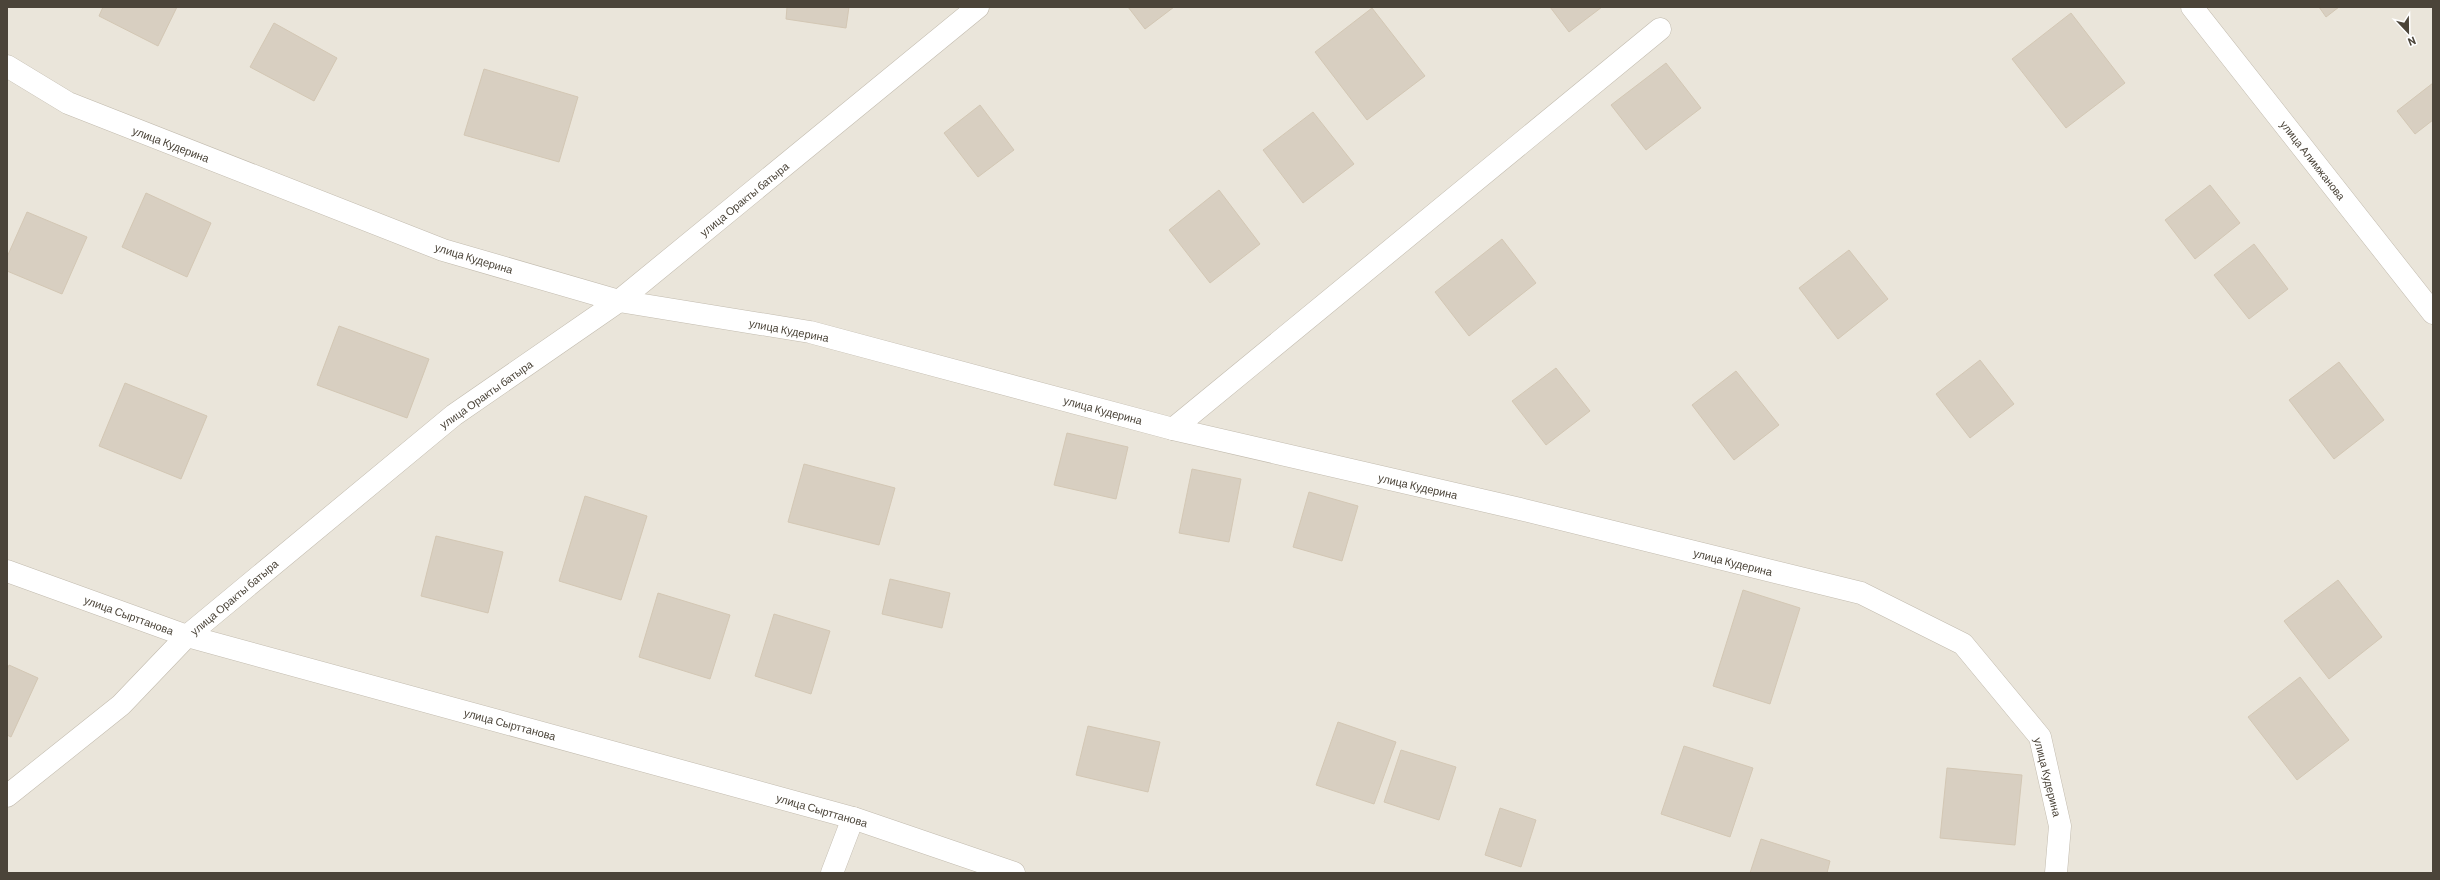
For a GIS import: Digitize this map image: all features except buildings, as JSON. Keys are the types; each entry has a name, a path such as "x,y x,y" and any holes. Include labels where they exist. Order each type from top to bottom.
{"street":[{"name":"улица Оракты батыра","path":"7,796 121,705 187,636 454,415 619,301 978,7"},
{"name":"улица Алимжанова","path":"2192,7 2433,313"},
{"path":"1173,429 1660,29"},
{"name":"улица Кудерина","path":"7,66 68,103 443,250 619,301 810,332 1173,429 1520,509 1861,594 1963,644 2040,737 2060,826 2056,873"},
{"name":"улица Сырттанова","path":"7,571 187,636 853,818 1014,873"},
{"path":"832,873 853,818"}],"shaded area":[{"path":"7,7 2433,7 2433,873 7,873"}]}
